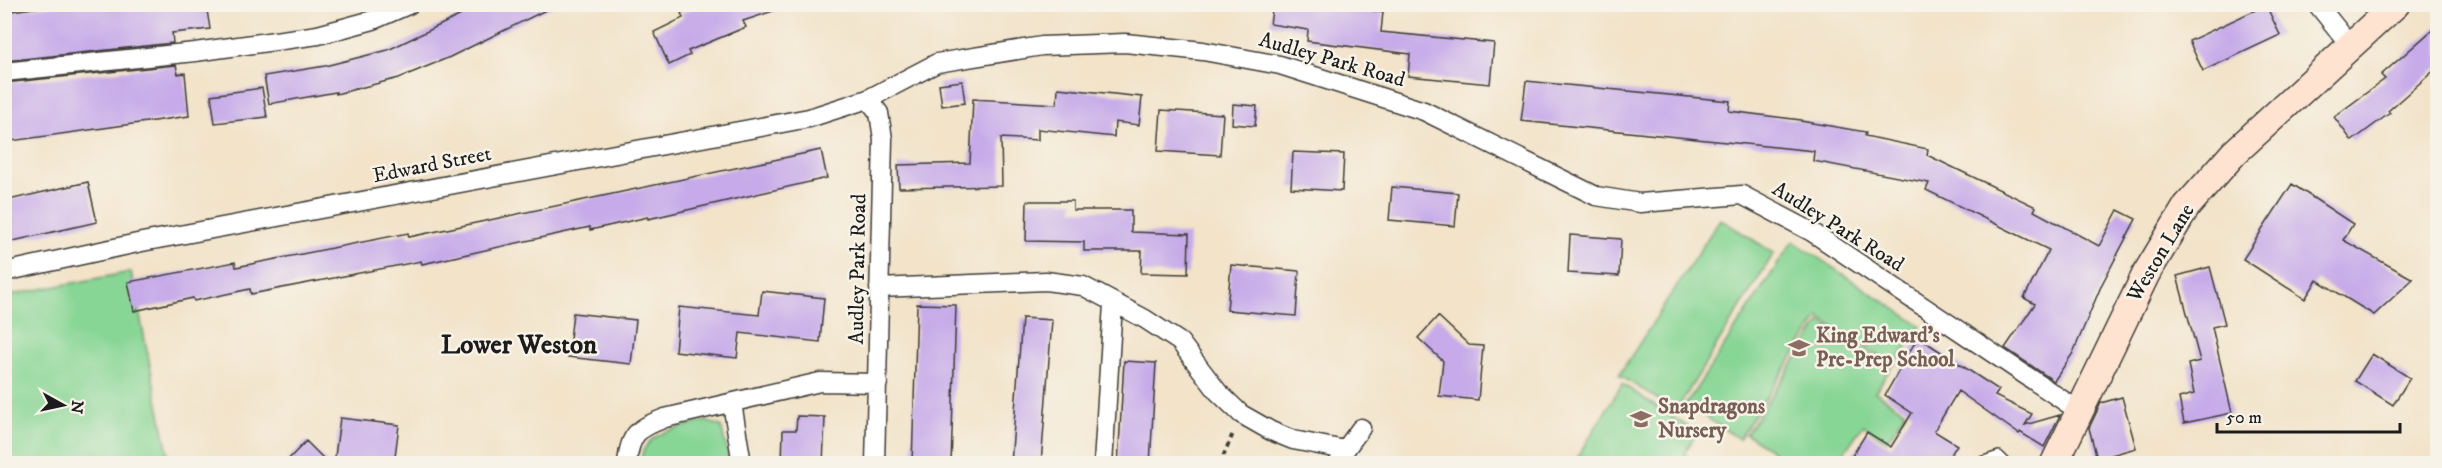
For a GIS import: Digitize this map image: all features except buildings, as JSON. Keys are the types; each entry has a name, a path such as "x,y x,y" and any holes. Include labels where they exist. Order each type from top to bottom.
{"street":[{"path":"4,72 195,52 318,35 373,21 410,4"},
{"path":"2318,4 2350,45"},
{"name":"Weston Lane","path":"2054,464 2145,274 2187,206 2234,153 2396,4"},
{"name":"Audley Park Road","path":"875,464 879,383 883,139 879,114 868,99 937,63 1042,46 1125,43 1203,51 1280,65 1424,111 1596,196 1640,203 1742,195 1812,232 2079,411"},
{"name":"Edward Street","path":"4,272 142,242 809,118 868,99"},
{"path":"879,288 1046,280 1083,286 1145,319 1180,342 1218,392 1241,414 1271,431 1342,457 1361,428"},
{"path":"1103,464 1113,304"},
{"path":"627,464 632,439 644,427 665,418 820,382 879,383"},
{"path":"732,403 742,464"}],"lane":[{"path":"1975,464 1999,456 2007,464"}],"path":[{"path":"1220,464 1241,414"}],"green space":[{"path":"1720,219 1774,253 1676,411 1619,375"},
{"path":"1793,241 1921,326 1894,366 1819,317 1739,439 1686,404"},
{"path":"131,272 170,463 5,464 5,296"},
{"path":"1821,321 1891,368 1875,392 1906,412 1887,441 1863,425 1837,463 1791,463 1746,434"},
{"name":"Snapdragons Nursery","path":"1622,384 1697,433 1684,454 1698,463 1574,463"},
{"path":"705,421 721,426 730,463 641,463 647,444 655,437 674,429"}],"place":[{"name":"King Edward's Pre-Prep School","path":"1799,348"},
{"name":"Snapdragons Nursery","path":"1641,419"}],"district":[{"name":"Lower Weston","path":"519,345"}]}
